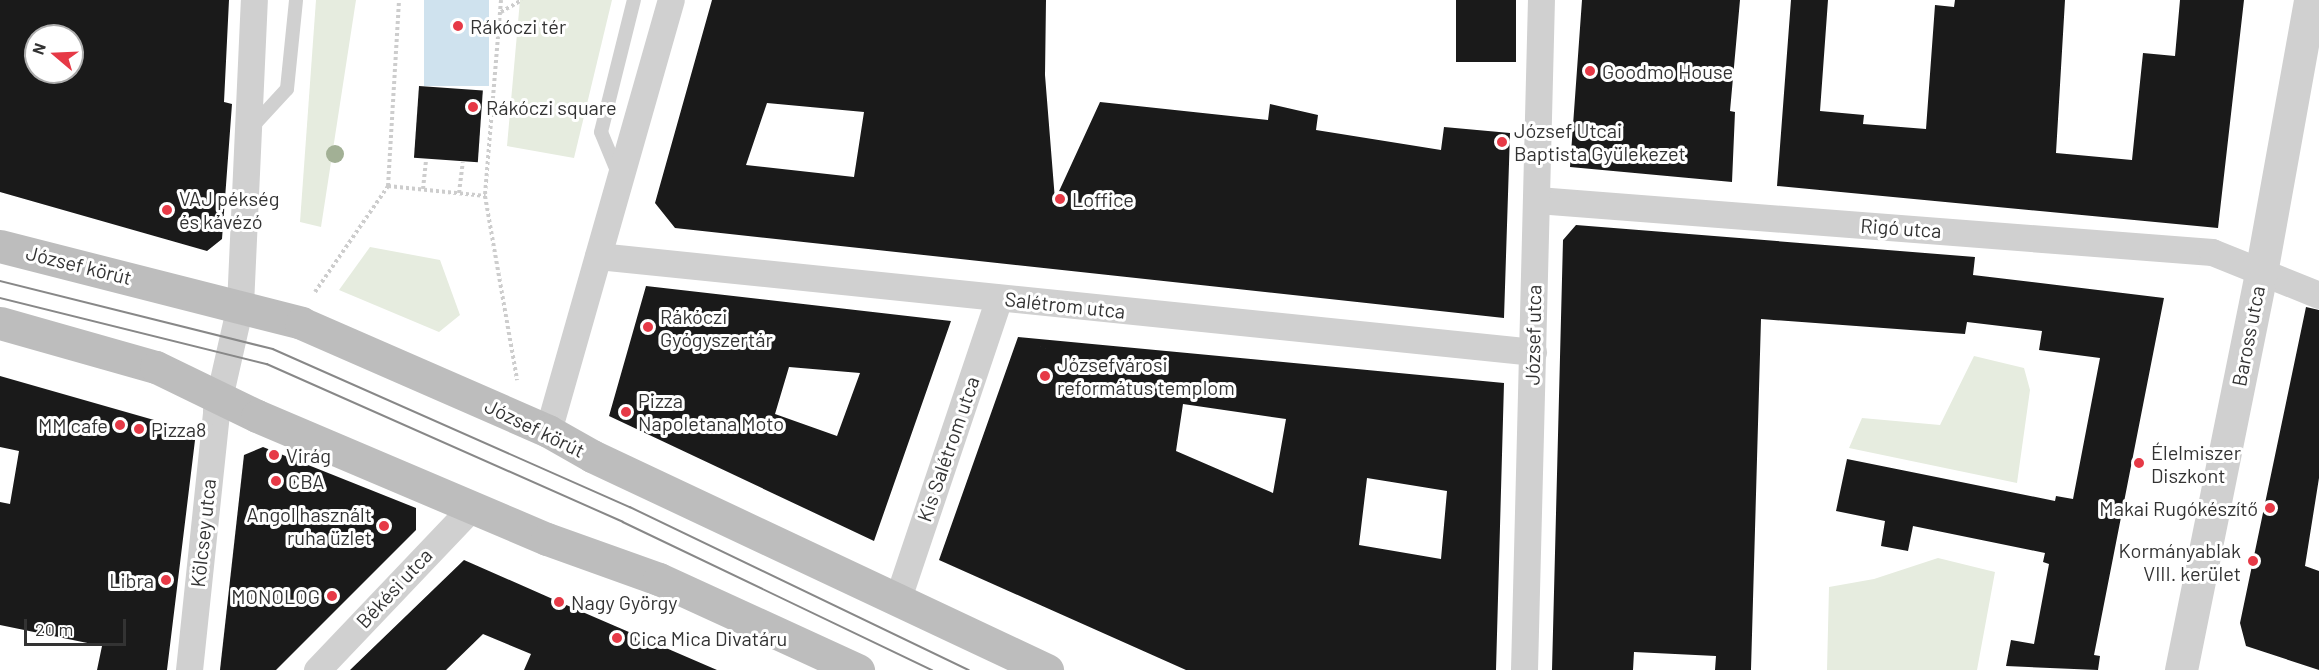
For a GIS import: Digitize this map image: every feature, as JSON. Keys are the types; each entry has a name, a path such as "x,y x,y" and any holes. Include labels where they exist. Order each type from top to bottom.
{"main road":[{"name":"József körút","path":"0,246 240,305 301,323 548,430 592,456 1047,670"},
{"path":"0,323 156,367 472,507 659,579 858,670"}],"street":[{"path":"240,305 245,134 254,0"},
{"path":"548,430 671,0"},
{"name":"József utca","path":"1524,670 1541,0"},
{"name":"Baross utca","path":"2187,669 2310,0"},
{"name":"Rigó utca","path":"1536,200 2212,252 2319,295"},
{"name":"Salétrom utca","path":"598,256 1533,352"},
{"name":"Kis Salétrom utca","path":"897,601 999,298"},
{"name":"Kölcsey utca","path":"189,670 218,395 232,354 240,305"},
{"name":"Békési utca","path":"317,670 472,507"}],"lane":[{"path":"245,134 287,89 296,0"},
{"path":"620,179 601,132 634,0"}],"path":[{"path":"310,300 388,186 399,0"},
{"path":"501,0 485,196 519,390"},
{"path":"500,12 522,0"},
{"path":"423,189 426,159"},
{"path":"459,193 463,162"},
{"path":"388,186 485,196"}],"shaded area":[{"path":"316,0 356,0 321,227 300,222"},
{"path":"520,0 612,0 574,158 507,146"},
{"path":"370,247 440,260 460,315 439,332 339,290"},
{"path":"1974,356 2024,368 2030,390 2017,483 1849,448 1862,418 1940,425"},
{"path":"1938,558 1995,572 1977,670 1827,670 1829,587 1874,579"}],"water":[{"path":"424,0 489,0 489,86 424,86"}],"building":[{"path":"0,0 229,0 224,102 232,104 222,239 207,251 0,192"},
{"path":"712,0 1046,0 1045,75 1055,200 1100,102 1268,120 1270,104 1318,115 1316,130 1441,150 1444,127 1510,133 1504,318 675,228 655,203","holes":["767,103 864,112 854,177 746,165"]},
{"path":"1456,0 1516,0 1516,62 1456,62"},
{"path":"1582,0 1740,0 1730,111 1735,112 1732,182 1570,167"},
{"path":"1791,0 1828,0 1820,111 1864,115 1863,124 1926,129 1935,5 1954,7 1955,0 2065,0 2056,153 2132,160 2143,53 2175,56 2180,0 2244,0 2218,228 1777,186"},
{"path":"419,86 483,90 478,162 414,158"},
{"path":"1576,225 1975,257 1973,275 2164,298 2094,655 2100,656 2098,670 2006,666 2011,640 2034,644 2049,564 2043,562 2045,553 1913,526 1908,551 1881,546 1885,521 1836,511 1847,459 2055,501 2056,496 2073,499 2100,358 2039,350 2042,331 1967,322 1965,334 1761,319 1751,670 1715,670 1716,656 1634,652 1633,670 1552,670 1563,240"},
{"path":"646,286 951,321 874,541 609,416","holes":["789,367 860,373 837,436 775,414"]},
{"path":"2306,307 2319,310 2319,478 2305,566 2319,571 2319,670 2246,646 2240,623"},
{"path":"1018,337 1504,383 1496,670 1186,670 939,560","holes":["1183,404 1286,419 1273,493 1176,451","1367,478 1447,491 1441,559 1359,545"]},
{"path":"0,376 196,432 167,670 97,670 102,646 0,625 0,502 10,504 19,451 0,447"},
{"path":"263,447 416,508 416,530 276,670 220,670 244,455"},
{"path":"464,560 717,670 524,670 531,654 483,634 446,670 350,670"}],"tram line":[{"path":"0,281 273,349 630,507 969,670"},
{"path":"0,298 267,364 623,522 932,670"}],"place":[{"name":"Rákóczi tér","path":"458,26"},
{"name":"Goodmo House","path":"1590,71"},
{"name":"Rákóczi square","path":"473,107"},
{"name":"József Utcai Baptista Gyülekezet","path":"1502,142"},
{"name":"Loffice","path":"1060,199"},
{"name":"VAJ pékség és kávézó","path":"167,210"},
{"name":"Rákóczi Gyógyszertár","path":"648,327"},
{"name":"Józsefvárosi református templom","path":"1045,376"},
{"name":"Pizza Napoletana Moto","path":"626,412"},
{"name":"MM cafe","path":"120,425"},
{"name":"Pizza8","path":"139,429"},
{"name":"Virág","path":"274,455"},
{"name":"Élelmiszer Diszkont","path":"2139,463"},
{"name":"CBA","path":"276,481"},
{"name":"Makai Rugókészítő","path":"2270,508"},
{"name":"Angol használt ruha üzlet","path":"384,526"},
{"name":"Kormányablak VIII. kerület","path":"2253,561"},
{"name":"Libra","path":"166,580"},
{"name":"MONOLOG","path":"332,596"},
{"name":"Nagy György","path":"559,602"},
{"name":"Cica Mica Divatáru","path":"617,638"}]}
